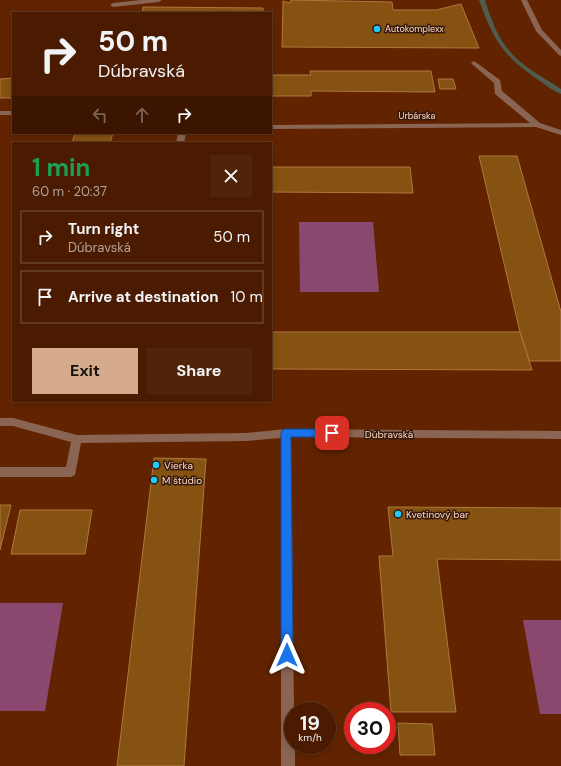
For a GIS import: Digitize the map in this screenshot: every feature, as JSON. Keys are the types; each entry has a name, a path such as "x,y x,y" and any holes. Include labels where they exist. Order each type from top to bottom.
{"street":[{"path":"113,5 159,0"},
{"path":"524,0 538,31 561,54"},
{"path":"474,63 497,82 498,92 537,125"},
{"path":"0,113 12,113"},
{"name":"Urbárska","path":"272,127 537,125 561,133"},
{"name":"Dúbravská","path":"0,422 13,422 77,439 246,437 286,433 561,435"},
{"path":"286,433 288,766"},
{"path":"0,472 71,472 77,439"}],"shaded area":[{"path":"299,222 373,222 379,292 300,292"},
{"path":"0,603 63,603 45,711 0,711"},
{"path":"523,620 561,620 561,714 540,714"}],"building":[{"name":"Autokomplexx","path":"291,0 392,2 393,10 436,10 461,4 479,48 282,47 283,1 290,3"},
{"path":"143,7 263,8 263,12 142,12"},
{"path":"310,71 431,71 435,92 311,91 311,96 272,96 272,75 311,75"},
{"path":"12,78 12,98 0,98 0,79"},
{"path":"438,79 453,79 456,89 440,89"},
{"path":"75,134 113,134 110,142 72,142"},
{"path":"479,156 517,156 561,312 561,361 529,361 520,332"},
{"path":"272,167 410,167 413,193 272,192"},
{"path":"272,332 520,332 532,370 272,369"},
{"path":"154,458 206,459 184,766 117,766"},
{"path":"0,505 11,505 0,550"},
{"path":"388,507 561,508 561,560 437,559 456,712 396,712 396,702 390,702 379,556 393,556"},
{"path":"20,510 92,510 85,554 11,554"},
{"path":"398,723 432,724 435,755 400,755"}],"waterway":[{"path":"482,0 494,31 509,54 531,72 561,92"}],"place":[{"name":"Autokomplexx","path":"377,29"},
{"name":"Vierka","path":"156,465"},
{"name":"M štúdio","path":"154,480"},
{"name":"Kvetinový bar","path":"398,514"}],"route":[{"path":"287,655 286,433 332,433"}]}
